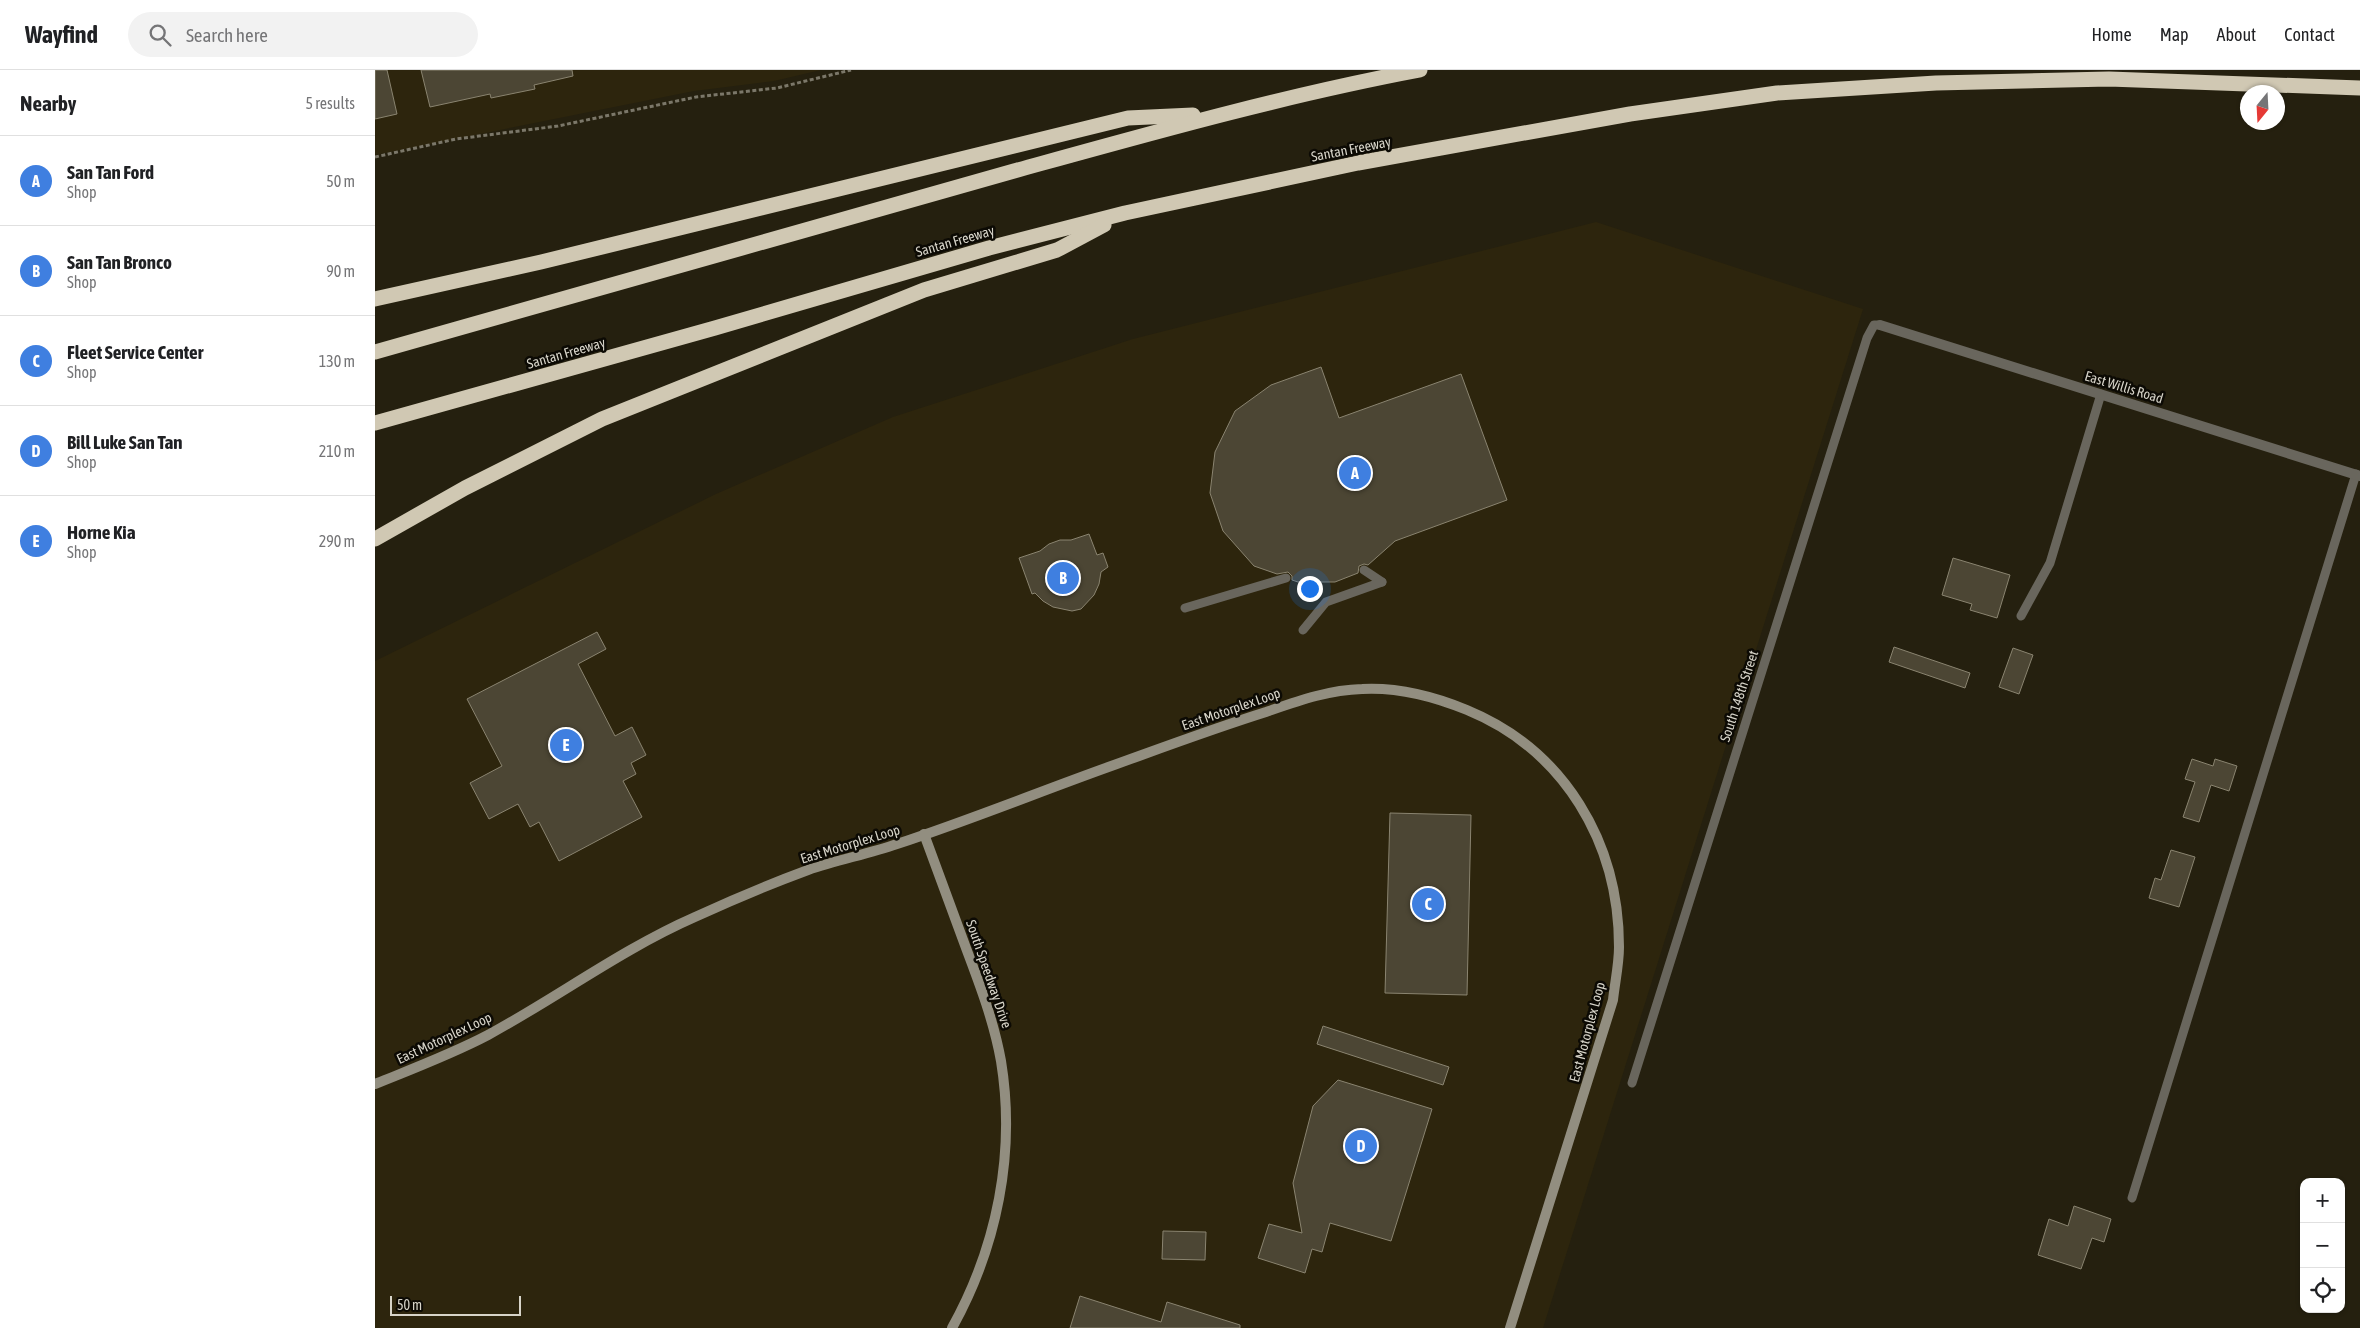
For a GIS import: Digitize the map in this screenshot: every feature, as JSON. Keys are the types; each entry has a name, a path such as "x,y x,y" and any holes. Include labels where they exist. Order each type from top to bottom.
{"highway":[{"path":"375,352 574,297 785,234 1219,114 1420,70"},
{"name":"Santan Freeway","path":"375,423 715,328 989,248 1125,213 1358,163 1510,134 1630,114 1777,93 1935,83 2109,79 2360,88"},
{"path":"375,299 541,262 1128,118 1219,114"},
{"path":"375,540 465,488 602,419 924,290 1057,250 1125,213"}],"street":[{"name":"East Willis Road","path":"1880,325 2358,475"},
{"name":"East Motorplex Loop","path":"375,1084 487,1035 589,974 693,917 810,870 925,834 1228,724 1331,692 1381,688 1411,692 1446,701 1485,717 1535,750 1564,782 1593,827 1605,855 1613,886 1619,948 1613,1000 1510,1328"},
{"name":"South Speedway Drive","path":"925,834 986,1002 1001,1061 1005,1108 1005,1155 996,1216 979,1273 952,1328"}],"lane":[{"name":"South 148th Street","path":"1632,1083 1867,338 1874,325 1880,325"},
{"path":"2021,616 2050,563 2101,394"},
{"path":"2132,1198 2358,475"},
{"path":"1303,630 1326,602 1382,582 1364,570"},
{"path":"1185,608 1286,578"}],"path":[{"path":"375,157 456,139 558,126 696,97 777,88 851,70"}],"shaded area":[{"path":"375,70 821,70 774,81 694,91 375,155"},
{"path":"1596,222 1863,309 1543,1328 375,1328 375,661 716,494 893,417 1133,339"}],"building":[{"path":"375,70 387,70 397,114 375,119"},
{"path":"421,70 572,70 573,76 534,85 535,89 491,98 490,94 430,107"},
{"path":"1321,367 1339,418 1461,374 1507,500 1395,541 1368,565 1359,566 1358,573 1335,582 1298,582 1292,580 1292,576 1288,572 1277,574 1254,566 1223,531 1210,493 1215,452 1235,411 1271,385"},
{"path":"1089,534 1097,555 1103,553 1108,567 1101,572 1099,584 1094,595 1081,609 1072,611 1053,607 1035,593 1032,594 1019,558 1040,551 1049,544 1060,540 1071,540"},
{"path":"1953,558 2010,575 1997,618 1970,610 1972,604 1942,595"},
{"path":"597,632 606,649 578,664 615,736 632,727 646,755 631,763 636,774 623,781 642,817 559,861 539,822 530,827 518,804 489,819 470,783 502,766 467,699"},
{"path":"1894,647 1970,673 1965,688 1889,662"},
{"path":"2013,648 2033,655 2019,694 1999,687"},
{"path":"2192,759 2213,766 2215,759 2237,766 2229,791 2211,785 2199,822 2183,817 2195,782 2185,779"},
{"path":"1390,813 1471,815 1467,995 1385,993"},
{"path":"2171,850 2195,857 2179,907 2149,898 2155,878 2161,880"},
{"path":"1323,1026 1449,1067 1443,1085 1317,1044"},
{"path":"1338,1080 1432,1109 1391,1241 1330,1223 1322,1252 1312,1249 1305,1273 1258,1258 1269,1224 1302,1233 1293,1183 1313,1106"},
{"path":"2074,1206 2111,1219 2104,1242 2092,1238 2081,1269 2038,1255 2049,1219 2068,1226"},
{"path":"1163,1231 1206,1232 1205,1260 1162,1259"},
{"path":"1080,1296 1161,1322 1167,1302 1240,1325 1240,1328 1070,1328"}],"place":[{"name":"San Tan Ford","path":"1355,473"},
{"name":"San Tan Bronco","path":"1063,578"},
{"name":"Horne Kia","path":"566,745"},
{"name":"Fleet Service Center","path":"1428,904"},
{"name":"Bill Luke San Tan","path":"1361,1146"}]}
